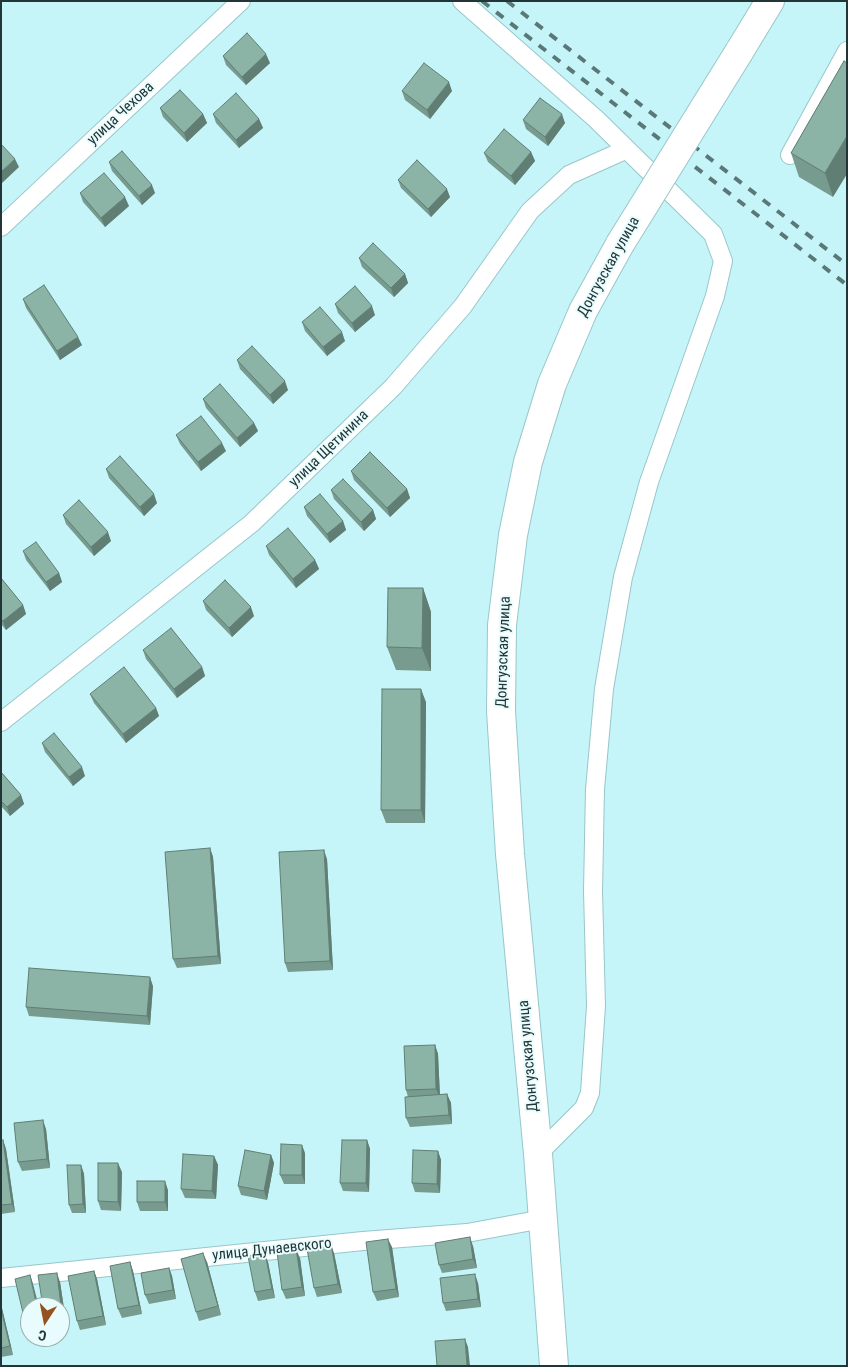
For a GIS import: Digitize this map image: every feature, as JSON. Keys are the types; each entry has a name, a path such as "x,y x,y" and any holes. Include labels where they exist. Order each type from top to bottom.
{"highway":[{"name":"Донгузская улица","path":"554,1366 538,1154 510,854 501,711 502,625 513,535 530,454 552,384 582,311 620,244 770,1"}],"street":[{"name":"улица Чехова","path":"1,227 241,1"},
{"path":"462,1 596,120 713,234 723,261 715,296 650,482 626,567 604,689 595,790 593,891 596,1006 590,1093 584,1108 538,1154"},
{"path":"790,155 847,51"},
{"name":"улица Щетинина","path":"1,722 252,523 393,387 463,306 530,211 568,175 625,150"},
{"name":"улица Дунаевского","path":"1,1278 353,1242 467,1233 543,1219"}],"building":[{"path":"247,33 266,54 242,77 223,56"},
{"path":"844,61 847,63 847,136 825,173 791,153"},
{"path":"424,63 449,82 427,110 402,91"},
{"path":"180,90 203,114 184,133 160,108"},
{"path":"236,93 259,119 236,140 213,114"},
{"path":"540,98 562,114 545,137 523,120"},
{"path":"504,129 531,152 511,176 484,153"},
{"path":"1,144 15,159 1,172"},
{"path":"122,151 152,185 139,196 109,162"},
{"path":"417,160 447,189 428,209 398,180"},
{"path":"104,173 125,197 101,218 80,193"},
{"path":"373,243 405,274 391,288 359,258"},
{"path":"44,285 78,337 57,351 23,299"},
{"path":"355,286 372,306 352,323 335,304"},
{"path":"320,307 342,332 323,347 302,322"},
{"path":"252,346 285,381 270,395 237,360"},
{"path":"220,384 254,423 237,438 203,399"},
{"path":"201,416 222,443 198,462 176,435"},
{"path":"370,452 407,489 387,508 351,471"},
{"path":"120,456 154,494 140,507 106,469"},
{"path":"343,479 373,510 361,522 331,490"},
{"path":"320,494 343,521 327,534 304,507"},
{"path":"79,500 108,532 91,547 63,515"},
{"path":"288,528 315,560 293,579 266,546"},
{"path":"36,542 59,573 46,582 23,551"},
{"path":"1,578 23,605 3,621 1,619"},
{"path":"225,580 251,607 229,628 203,601"},
{"path":"388,588 423,588 422,648 387,647"},
{"path":"171,628 202,667 174,689 143,650"},
{"path":"124,667 156,708 123,734 90,694"},
{"path":"382,689 421,689 421,810 381,810"},
{"path":"54,733 82,767 69,777 42,743"},
{"path":"1,772 21,795 7,807 1,801"},
{"path":"210,848 218,956 173,959 165,852"},
{"path":"324,850 330,961 285,963 279,852"},
{"path":"29,968 150,977 147,1016 26,1007"},
{"path":"435,1045 436,1089 406,1090 404,1046"},
{"path":"447,1094 449,1115 406,1118 405,1097"},
{"path":"43,1120 47,1159 18,1162 14,1123"},
{"path":"3,1140 12,1204 1,1205 1,1141"},
{"path":"342,1140 367,1140 366,1183 340,1183"},
{"path":"281,1144 302,1145 302,1175 280,1175"},
{"path":"245,1150 271,1155 264,1191 238,1186"},
{"path":"413,1150 438,1151 437,1184 412,1183"},
{"path":"183,1154 214,1156 212,1191 181,1189"},
{"path":"98,1163 118,1163 118,1202 98,1201"},
{"path":"67,1165 81,1165 83,1204 69,1205"},
{"path":"137,1181 165,1181 165,1202 137,1202"},
{"path":"470,1237 473,1259 439,1265 435,1243"},
{"path":"388,1239 396,1289 373,1292 366,1242"},
{"path":"331,1244 338,1284 314,1288 307,1249"},
{"path":"296,1249 302,1287 282,1290 277,1252"},
{"path":"203,1253 218,1306 196,1312 181,1259"},
{"path":"265,1253 272,1289 255,1292 248,1256"},
{"path":"130,1262 139,1305 118,1309 110,1266"},
{"path":"169,1268 173,1290 145,1295 141,1273"},
{"path":"94,1271 103,1316 77,1321 68,1276"},
{"path":"57,1273 60,1297 41,1297 38,1275"},
{"path":"475,1274 478,1299 443,1303 440,1278"},
{"path":"30,1275 35,1297 20,1297 20,1300 15,1279"},
{"path":"1,1309 10,1346 1,1348"},
{"path":"465,1339 467,1366 437,1366 435,1341"}],"railway":[{"path":"482,1 847,285"},
{"path":"507,1 847,265"}]}
